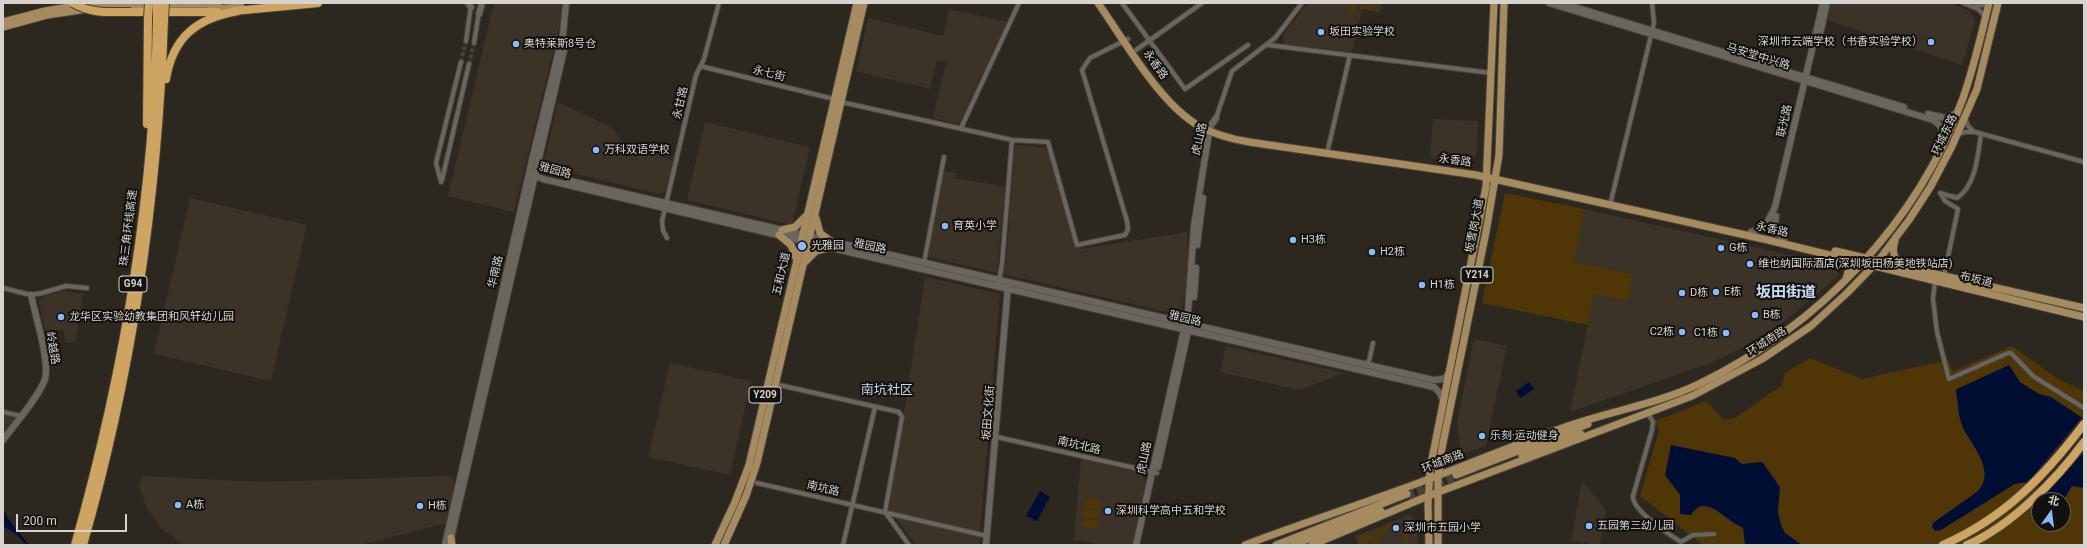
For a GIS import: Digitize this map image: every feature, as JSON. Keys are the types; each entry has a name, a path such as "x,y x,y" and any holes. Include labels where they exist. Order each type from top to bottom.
{"highway":[{"path":"73,3 80,7 96,11 192,13 237,7 318,3"},
{"path":"146,176 148,3"},
{"name":"珠三角环线高速","path":"83,545 108,448 129,347 142,273 156,157 161,19 158,3"},
{"name":"珠三角环线高速","path":"75,545 98,457 133,286 146,176 161,19 165,3"},
{"path":"156,157 166,77 171,57 192,29 210,17 237,7"},
{"path":"1943,545 1969,533 2012,504 2048,469 2084,424"},
{"path":"1967,545 1975,542 2019,512 2057,473 2084,442"}],"main road":[{"path":"3,27 47,15 85,9 192,10 289,3"},
{"path":"479,14 481,3"},
{"name":"华南路","path":"451,543 563,34 566,3"},
{"name":"华南路","path":"445,545 564,47 570,3"},
{"name":"五和大道","path":"838,100 857,3"},
{"name":"五和大道","path":"724,545 752,480 802,267 812,211 838,100 864,3"},
{"name":"永香路","path":"1098,3 1126,40 1136,50 1173,100 1189,114 1212,130 1241,136 1486,175 1840,258 1865,261"},
{"name":"永香路","path":"1102,3 1170,103 1187,118 1212,130 1249,142 1486,175"},
{"name":"马安堂中兴路","path":"1549,3 1807,80 1933,120 1939,124 1944,131 1943,145"},
{"name":"马安堂中兴路","path":"1563,3 1652,33"},
{"name":"联光路","path":"1784,239 1776,234 1774,222 1782,198 1823,3"},
{"name":"联光路","path":"1751,232 1762,230 1770,221 1778,197 1827,3"},
{"name":"环城东路","path":"1875,264 1897,237 1930,188 1957,136 1980,81 1998,3"},
{"name":"坂雪岗大道","path":"1438,545 1438,476 1499,155 1504,4"},
{"name":"环城东路","path":"1865,261 1895,224 1943,145 1957,113 1972,70 1988,4"},
{"path":"3,22 51,9 80,5 204,5 237,7"},
{"name":"坂雪岗大道","path":"1429,545 1428,480 1486,187 1494,5"},
{"name":"马安堂中兴路","path":"1807,80 1937,117 1949,117 1957,113"},
{"name":"虎山路","path":"1140,545 1187,327 1191,294 1194,226 1212,130 1216,118"},
{"name":"雅园路","path":"533,174 830,245 1187,327 1434,387 1440,392 1443,402"},
{"name":"永香路","path":"1495,178 1611,201 1784,239 1865,261"},
{"path":"796,263 793,247 780,233 795,227 812,211 818,229 830,245 813,253 802,267"},
{"path":"1897,237 1892,251 1894,256 1899,263 1910,268"},
{"name":"五和大道","path":"715,545 750,465 796,263 806,239"},
{"name":"雅园路","path":"853,250 924,263 998,283"},
{"path":"1840,258 1849,269 1846,280"},
{"name":"布坂道","path":"1865,261 1935,282 2084,317"},
{"name":"环城南路","path":"1648,414 1565,439 1457,478 1700,383 1748,356 1804,318 1865,261"},
{"name":"布坂道","path":"1875,264 1910,268 2084,308"},
{"name":"环城南路","path":"1312,545 1428,496 1648,414 1692,396 1718,383 1787,343 1821,317 1875,264"},
{"name":"坂田文化街","path":"986,545 997,437 1008,285"},
{"name":"岭越路","path":"3,440 42,385 46,373 45,361 31,295"},
{"name":"雅园路","path":"1187,327 1366,363 1373,367 1433,380 1444,379 1449,373"},
{"name":"环城南路","path":"1245,545 1428,480 1568,426 1650,402"},
{"name":"虎山路","path":"1136,545 1155,473"},
{"path":"1276,545 1408,496 1293,545"},
{"path":"1270,545 1284,537 1347,513 1374,499"},
{"path":"711,545 725,523"},
{"path":"1298,545 1351,529"}],"street":[{"name":"永甘路","path":"667,238 662,226 666,206 696,75 719,3"},
{"path":"961,128 1019,3"},
{"path":"1122,3 1185,89 1248,45"},
{"path":"1136,50 1202,3"},
{"path":"1216,118 1228,79 1232,71 1268,45 1287,25 1302,3"},
{"path":"1611,201 1626,133 1652,33 1654,17 1652,3"},
{"path":"1963,3 1978,9 1986,16"},
{"path":"1968,3 1978,7 1988,4"},
{"path":"466,41 470,4"},
{"path":"474,43 479,14"},
{"name":"永七街","path":"700,66 838,100 1012,140 1048,142 1077,245 1125,234 1128,230 1128,221 1082,70 1090,58 1126,40"},
{"path":"1268,45 1491,73"},
{"path":"1328,149 1350,55"},
{"path":"461,62 436,164 441,182 469,64"},
{"path":"1965,117 1968,126 1975,132"},
{"path":"1957,136 1965,132 1975,132 2084,162"},
{"path":"1954,207 1957,198 1963,194 1969,185 1981,134"},
{"path":"998,283 1002,264 1012,140"},
{"path":"924,263 944,157"},
{"path":"1930,188 1940,193 1957,198"},
{"path":"1940,193 1945,201 1958,210 1944,276"},
{"path":"1935,282 1932,299 1937,332 1949,379 2008,353 2012,354 2032,376 2084,408"},
{"path":"3,288 31,295 42,294 66,286 87,288"},
{"path":"1366,363 1373,343"},
{"path":"775,384 899,412 902,417 885,512 909,545"},
{"path":"843,545 875,407"},
{"path":"3,412 21,416"},
{"path":"1648,414 1653,422 1652,430 1633,501 1658,526 1681,542 1693,535 1714,534"},
{"name":"南坑北路","path":"997,437 1155,473"},
{"name":"南坑路","path":"757,483 987,536"}],"shaded area":[{"path":"494,3 561,3 560,24 514,212 448,196"},
{"name":"坂田实验学校","path":"1307,3 1382,3 1380,13 1362,9 1352,52 1285,44 1282,37"},
{"path":"1352,3 1360,3 1367,6 1379,3 1368,10 1356,4 1354,14 1350,13"},
{"name":"深圳市云端学校（书香实验学校）","path":"1831,3 1951,3 1969,10 1975,20 1962,65 1827,20"},
{"path":"949,9 1007,22 959,124 933,118 946,62 937,60 930,89 856,71 868,18 943,36"},
{"name":"万科双语学校","path":"558,102 611,127 622,141 673,161 665,191 659,194 547,167 544,160"},
{"path":"1433,119 1478,121 1476,156 1467,163 1430,158"},
{"path":"705,122 810,147 792,225 687,200"},
{"path":"1015,145 1052,148 1080,249 1187,232 1189,279 1180,315 1003,274 1006,260"},
{"path":"944,171 956,173 955,179 1005,186 997,273 928,257"},
{"path":"1505,193 1584,209 1574,262 1633,274 1628,301 1594,294 1588,325 1482,303"},
{"path":"190,198 307,225 271,381 154,354"},
{"path":"1584,209 1839,266 1838,276 1785,321 1738,350 1713,362 1570,412 1594,294 1633,274 1573,262"},
{"path":"925,277 1000,294 979,545 916,545 889,509"},
{"name":"龙华区实验幼教集团和风轩幼儿园","path":"63,291 83,294 75,342 66,343 63,330 46,333 39,303 42,297"},
{"path":"1474,339 1507,346 1486,445 1461,455 1457,422"},
{"path":"1226,346 1344,373 1299,390 1220,372"},
{"path":"2012,346 2058,379 2084,391 2084,545 1703,545 1640,496 1659,430 1656,421 1706,401 1723,419 1735,418 1782,385 1785,373 1810,358 1862,379 1948,360 1953,371"},
{"path":"670,363 751,381 730,475 648,457"},
{"path":"3,414 13,416 14,420 3,435"},
{"name":"深圳科学高中五和学校","path":"1081,459 1141,473 1146,481 1132,545 1103,545 1074,540"},
{"path":"142,476 262,482 447,476 452,477 455,483 446,523 360,545 183,545 161,528 147,509 139,486"},
{"name":"五园第三幼儿园","path":"1582,480 1606,510 1600,545 1571,541"},
{"path":"1085,499 1101,500 1100,508 1084,507"},
{"path":"1084,509 1100,510 1099,518 1083,517"},
{"name":"深圳市五园小学","path":"1409,515 1417,521 1418,545 1358,545 1355,536"},
{"path":"1083,519 1099,520 1098,528 1082,527"},
{"path":"1390,524 1400,526 1406,532 1408,525 1411,526 1407,545 1403,545 1404,537 1400,530 1391,527 1382,532 1378,545 1375,545 1379,530"},
{"path":"1372,533 1375,541 1360,545 1357,538"}],"water":[{"path":"2009,365 2020,382 2039,394 2051,397 2084,419 2084,488 2072,486 2068,492 2040,492 2036,487 2030,483 2026,482 2015,484 1941,530 1935,531 1932,527 1933,523 1978,491 1983,483 1985,475 1981,459 1961,424 1956,391 1957,389"},
{"path":"1529,382 1534,389 1520,398 1516,391"},
{"path":"1671,445 1735,458 1742,464 1763,463 1780,487 1778,512 1781,525 1785,533 1802,545 1745,545 1743,528 1718,511 1707,506 1701,506 1691,515 1680,514 1680,495 1665,475"},
{"path":"1040,491 1050,497 1037,521 1026,516"},
{"path":"3,509 9,520 29,545 26,545 17,535 3,526"}],"pier":[{"path":"2083,416 2084,452 2047,492 2039,492 2033,485 2026,484"}],"tunnel":[{"path":"461,62 466,41"},
{"path":"469,64 474,43"},
{"path":"1407,494 1456,475"},
{"path":"1409,499 1458,481"}],"place":[{"name":"坂田实验学校","path":"1321,32"},
{"name":"深圳市云端学校（书香实验学校）","path":"1931,42"},
{"name":"奥特莱斯8号仓","path":"516,44"},
{"name":"万科双语学校","path":"596,150"},
{"name":"育英小学","path":"945,226"},
{"name":"H3栋","path":"1293,240"},
{"name":"光雅园","path":"802,246"},
{"name":"G栋","path":"1721,248"},
{"name":"H2栋","path":"1372,252"},
{"name":"维也纳国际酒店(深圳坂田杨美地铁站店)","path":"1750,264"},
{"name":"H1栋","path":"1422,285"},
{"name":"E栋","path":"1716,292"},
{"name":"D栋","path":"1682,293"},
{"name":"B栋","path":"1755,315"},
{"name":"龙华区实验幼教集团和风轩幼儿园","path":"61,317"},
{"name":"C2栋","path":"1682,332"},
{"name":"C1栋","path":"1726,333"},
{"name":"乐刻·运动健身","path":"1482,436"},
{"name":"A栋","path":"178,505"},
{"name":"H栋","path":"420,506"},
{"name":"深圳科学高中五和学校","path":"1108,511"},
{"name":"五园第三幼儿园","path":"1589,526"},
{"name":"深圳市五园小学","path":"1396,528"}],"district":[{"name":"坂田街道","path":"1786,293"},
{"name":"南坑社区","path":"887,391"}]}
